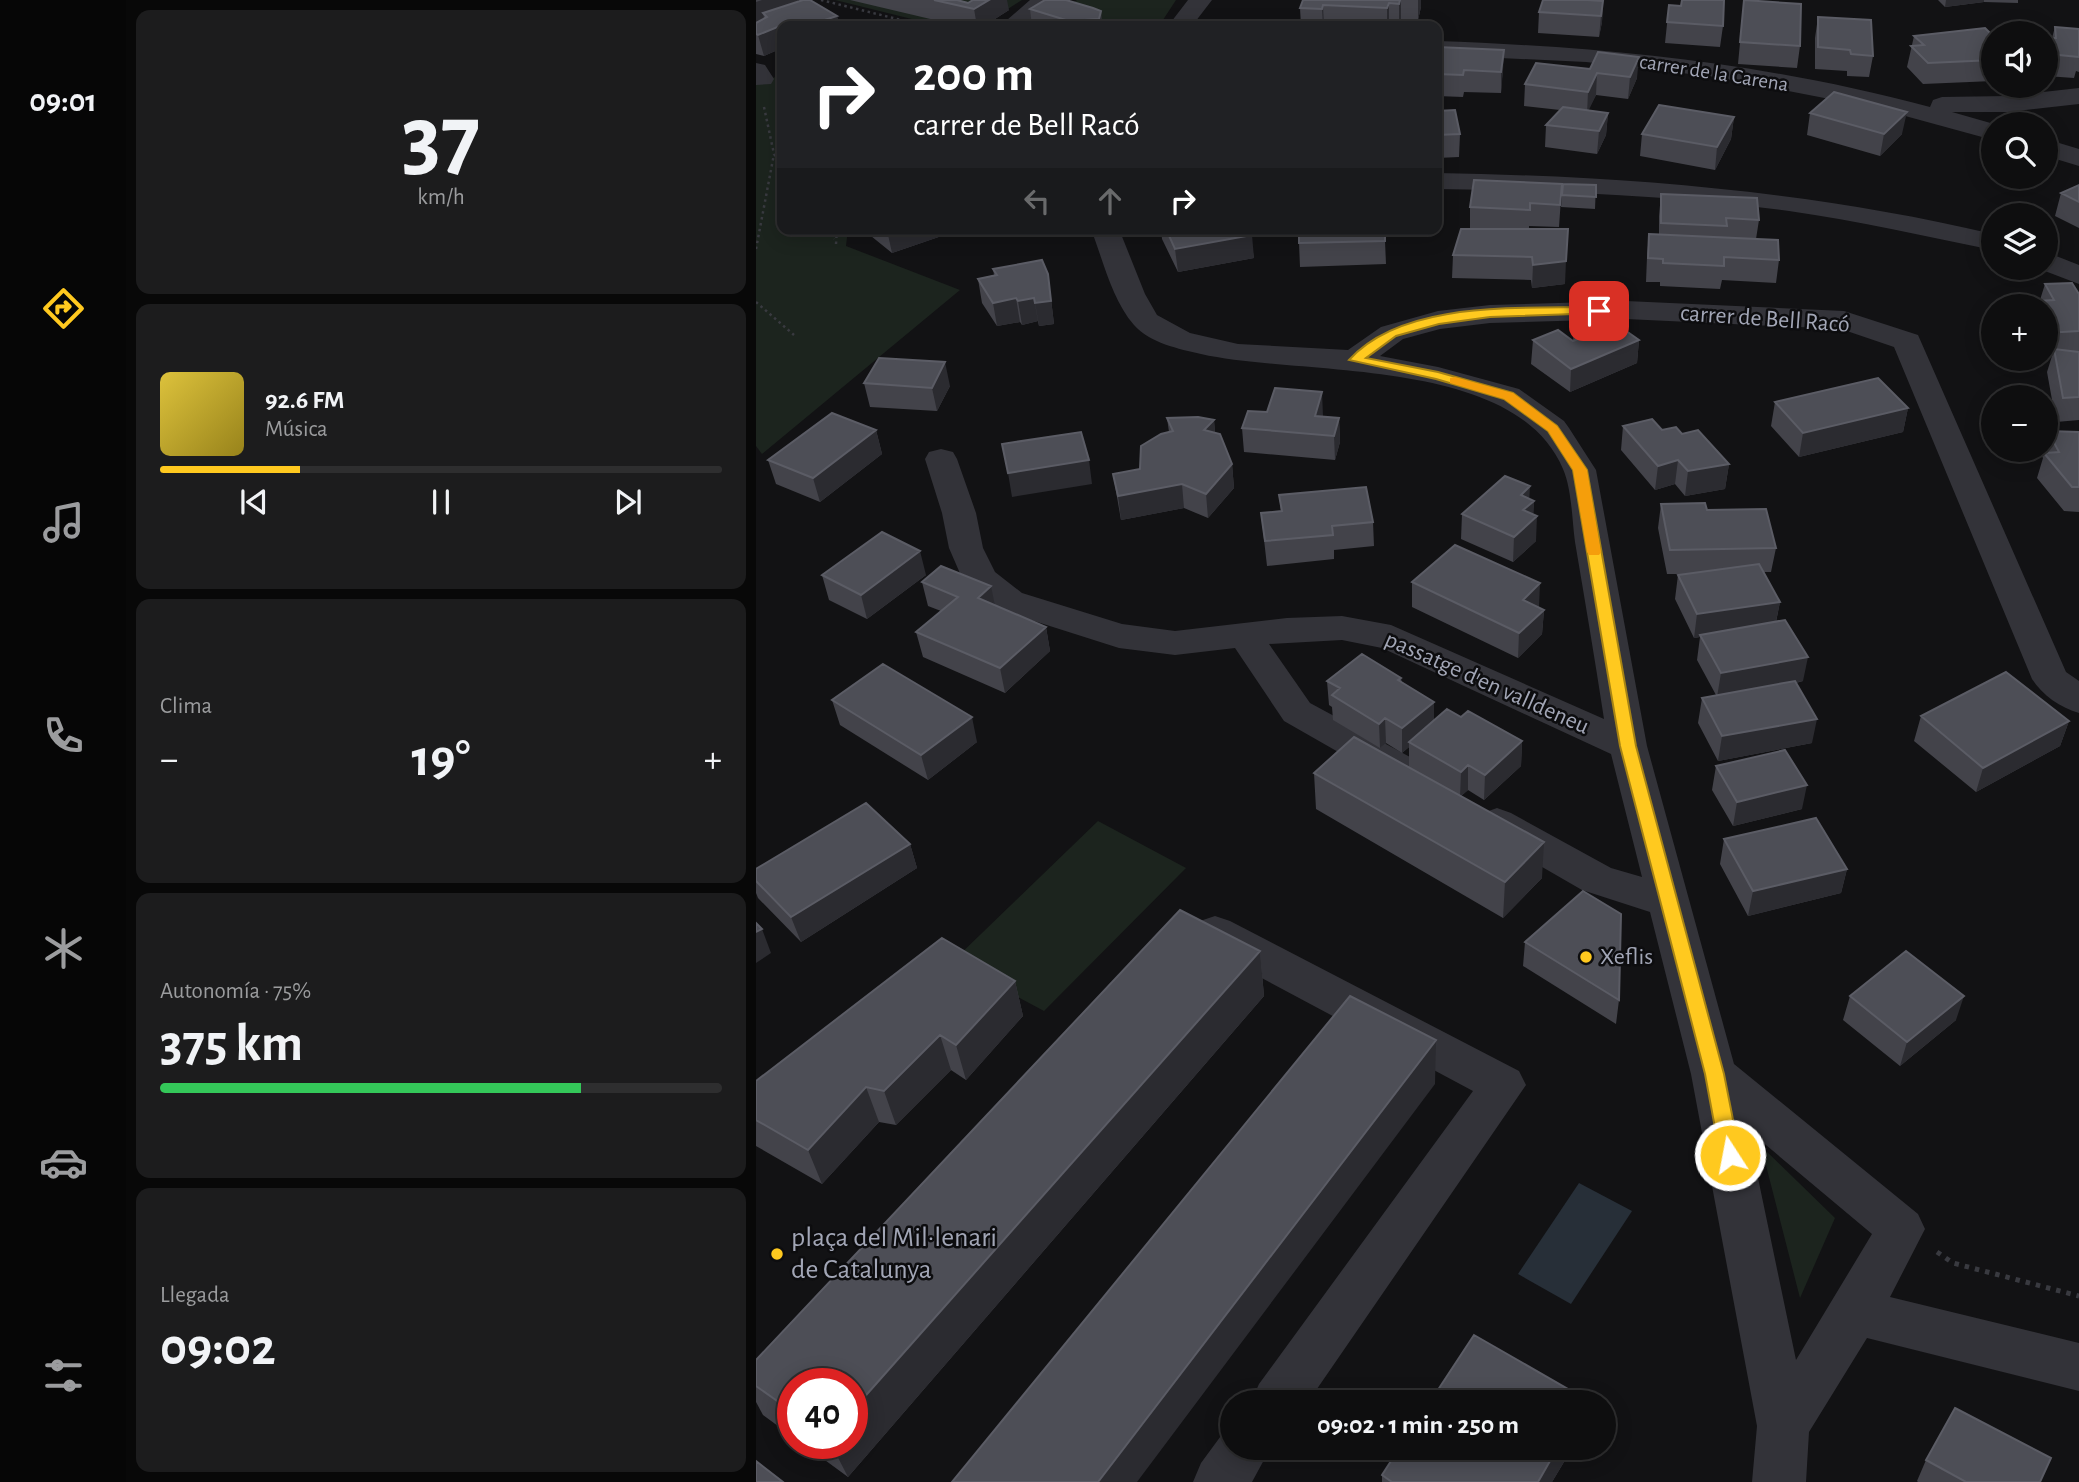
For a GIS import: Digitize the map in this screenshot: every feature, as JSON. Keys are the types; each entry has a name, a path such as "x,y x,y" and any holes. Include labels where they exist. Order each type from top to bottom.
{"street":[{"path":"1018,21 1045,0"},
{"path":"1184,21 1200,0"},
{"name":"carrer de la Carena","path":"1442,48 1535,51 1675,63 1905,106"},
{"path":"1905,106 2008,104 2079,96"},
{"path":"1905,106 1981,128"},
{"path":"2058,151 2078,157"},
{"path":"1442,181 1504,182 1684,193 1825,208 1878,215 1981,239"},
{"path":"1107,235 1130,294 1146,321 1180,340 1238,353 1355,360 1438,376 1508,396 1553,428 1580,470 1628,746 1714,1074 1783,1426 1779,1482"},
{"path":"2058,266 2079,275"},
{"name":"carrer de Bell Racó","path":"1355,360 1392,333 1438,320 1490,314 1626,310 1844,320 1907,341 2052,679 2079,700"},
{"name":"passatge d'en valldeneu","path":"941,459 959,513 966,548 980,578 1009,601 1119,636 1175,643 1342,628 1391,637 1628,746"},
{"path":"1245,636 1297,712 1429,785"},
{"path":"1465,805 1597,879 1668,901"},
{"path":"1176,928 1186,917 1503,1085 1286,1390"},
{"path":"1714,1074 1901,1229 1854,1312 1783,1426"},
{"path":"1854,1312 2079,1367"},
{"path":"1220,1482 1236,1460"}],"path":[{"path":"821,0 903,21"},
{"path":"756,248 774,154 767,113 758,97 763,85 759,74"},
{"path":"774,154 777,158"},
{"path":"756,302 794,335"},
{"path":"1901,1229 1953,1263 2079,1296"}],"shaded area":[{"path":"835,0 1022,0 989,21 920,21"},
{"path":"1077,0 1176,0 1162,21 1090,21 1060,11"},
{"path":"777,77 777,235 847,235 846,246 960,290 762,454 756,446 756,83"},
{"path":"1098,821 1186,868 1044,1011 952,962"},
{"path":"1761,1146 1835,1218 1800,1298"},
{"path":"1579,1183 1632,1211 1571,1304 1518,1274"}],"building":[{"path":"810,0 837,16 822,21 777,21 777,27 758,35 756,23 767,17 763,13"},
{"path":"934,0 968,3 973,0 989,0 974,9"},
{"path":"1045,0 1066,0 1093,8 1101,11 1099,19 1069,21 1030,9"},
{"path":"1303,0 1400,0 1399,4 1389,3 1387,8 1323,5 1322,9 1300,8"},
{"path":"1543,0 1603,1 1601,16 1539,12"},
{"path":"1682,0 1724,0 1723,26 1667,22 1669,5 1681,6"},
{"path":"1744,0 1801,4 1800,46 1740,42"},
{"path":"1818,17 1871,20 1873,56 1851,54 1850,50 1818,47"},
{"path":"2058,27 2079,29 2079,57 2058,55"},
{"path":"1981,28 1981,61 1928,63 1911,46 1924,45 1914,36"},
{"path":"1442,47 1504,50 1501,72 1464,70 1463,75 1442,74"},
{"path":"1598,52 1639,57 1630,77 1597,73 1588,92 1525,84 1536,63 1590,69"},
{"path":"1834,92 1907,112 1884,134 1810,113"},
{"path":"1659,105 1734,117 1717,147 1642,134"},
{"path":"1563,107 1608,113 1599,131 1546,125"},
{"path":"1455,110 1460,134 1442,135 1442,111"},
{"path":"1474,180 1562,184 1560,205 1530,203 1530,210 1470,207"},
{"path":"1563,184 1596,185 1596,197 1562,195"},
{"path":"2079,185 2079,202 2061,193"},
{"path":"1661,194 1757,198 1759,220 1726,218 1727,226 1661,223"},
{"path":"1461,229 1568,229 1566,261 1533,265 1532,257 1453,255"},
{"path":"1649,234 1778,240 1779,260 1724,257 1724,266 1663,263 1663,259 1648,258"},
{"path":"1169,235 1252,235 1175,249"},
{"path":"1299,235 1385,235 1385,241 1299,243"},
{"path":"1042,260 1048,274 1051,301 1035,303 1034,298 1018,301 1016,298 993,303 978,279 997,275 993,269"},
{"path":"2072,283 2079,294 2079,331 2058,332 2058,294 2051,294 2045,284"},
{"path":"1602,314 1639,340 1571,369 1533,340 1558,330 1573,341 1588,335 1574,325"},
{"path":"2058,349 2079,352 2079,397 2063,398 2058,371"},
{"path":"879,358 945,362 932,388 864,383"},
{"path":"1878,378 1908,408 1803,433 1775,402"},
{"path":"1275,388 1322,392 1315,416 1339,418 1334,436 1242,428 1248,411 1267,412"},
{"path":"832,413 876,430 813,478 768,460"},
{"path":"1198,417 1214,420 1204,430 1220,434 1232,464 1206,494 1182,484 1118,496 1113,474 1140,469 1141,446 1161,434 1173,431 1167,418"},
{"path":"1652,419 1662,430 1676,427 1682,434 1698,430 1729,464 1688,471 1678,460 1658,466 1623,426"},
{"path":"2058,431 2079,432 2079,487 2072,487 2051,462 2058,462"},
{"path":"1081,432 1089,460 1008,473 1002,444"},
{"path":"1505,476 1530,486 1521,495 1534,501 1523,510 1537,516 1514,537 1462,514"},
{"path":"1366,487 1373,522 1332,526 1333,535 1265,541 1261,513 1282,511 1279,495"},
{"path":"1705,503 1707,510 1766,509 1776,548 1670,550 1661,504"},
{"path":"882,532 920,551 861,595 822,575"},
{"path":"1455,545 1540,583 1523,600 1544,610 1519,633 1412,582"},
{"path":"1759,564 1780,602 1697,614 1678,575"},
{"path":"941,566 991,586 978,598 1046,627 1000,668 916,632 958,597 922,582"},
{"path":"1785,620 1808,657 1721,673 1700,635"},
{"path":"1362,654 1434,702 1402,728 1385,718 1379,724 1332,695 1340,688 1327,681"},
{"path":"883,664 972,717 921,755 832,700"},
{"path":"2006,672 2069,721 1983,768 1921,716"},
{"path":"1795,681 1817,719 1722,736 1702,698"},
{"path":"1447,709 1461,717 1468,711 1522,741 1485,775 1468,765 1461,772 1409,742"},
{"path":"1354,737 1544,842 1505,882 1314,773"},
{"path":"1785,750 1807,785 1737,802 1716,766"},
{"path":"866,803 910,844 791,917 756,881 756,869"},
{"path":"1816,818 1847,869 1753,891 1724,839"},
{"path":"1583,891 1621,914 1619,1000 1525,942"},
{"path":"1180,910 1260,951 868,1393 868,1368 777,1368 777,1401 756,1386 756,1360"},
{"path":"942,938 1015,981 956,1045 940,1035 884,1091 866,1087 808,1150 756,1120 756,1081"},
{"path":"1906,951 1964,996 1907,1042 1850,996"},
{"path":"1350,996 1436,1040 1098,1482 952,1482"},
{"path":"1474,1335 1570,1390 1438,1390"},
{"path":"1955,1408 2051,1458 2040,1482 1966,1482 1926,1460"},
{"path":"1392,1460 1551,1460 1538,1482 1392,1482 1382,1475"},
{"path":"756,1461 783,1482 756,1482"}],"slow traffic":[{"path":"1455,381 1508,396 1553,428 1580,470 1594,552"}],"place":[{"name":"Xeflis","path":"1586,957"},
{"name":"plaça del Mil·lenari de Catalunya","path":"777,1254"}],"route":[{"path":"1599,311 1490,314 1438,320 1392,333 1355,360 1438,376 1508,396 1553,428 1580,470 1628,746 1714,1074 1730,1155"}]}
